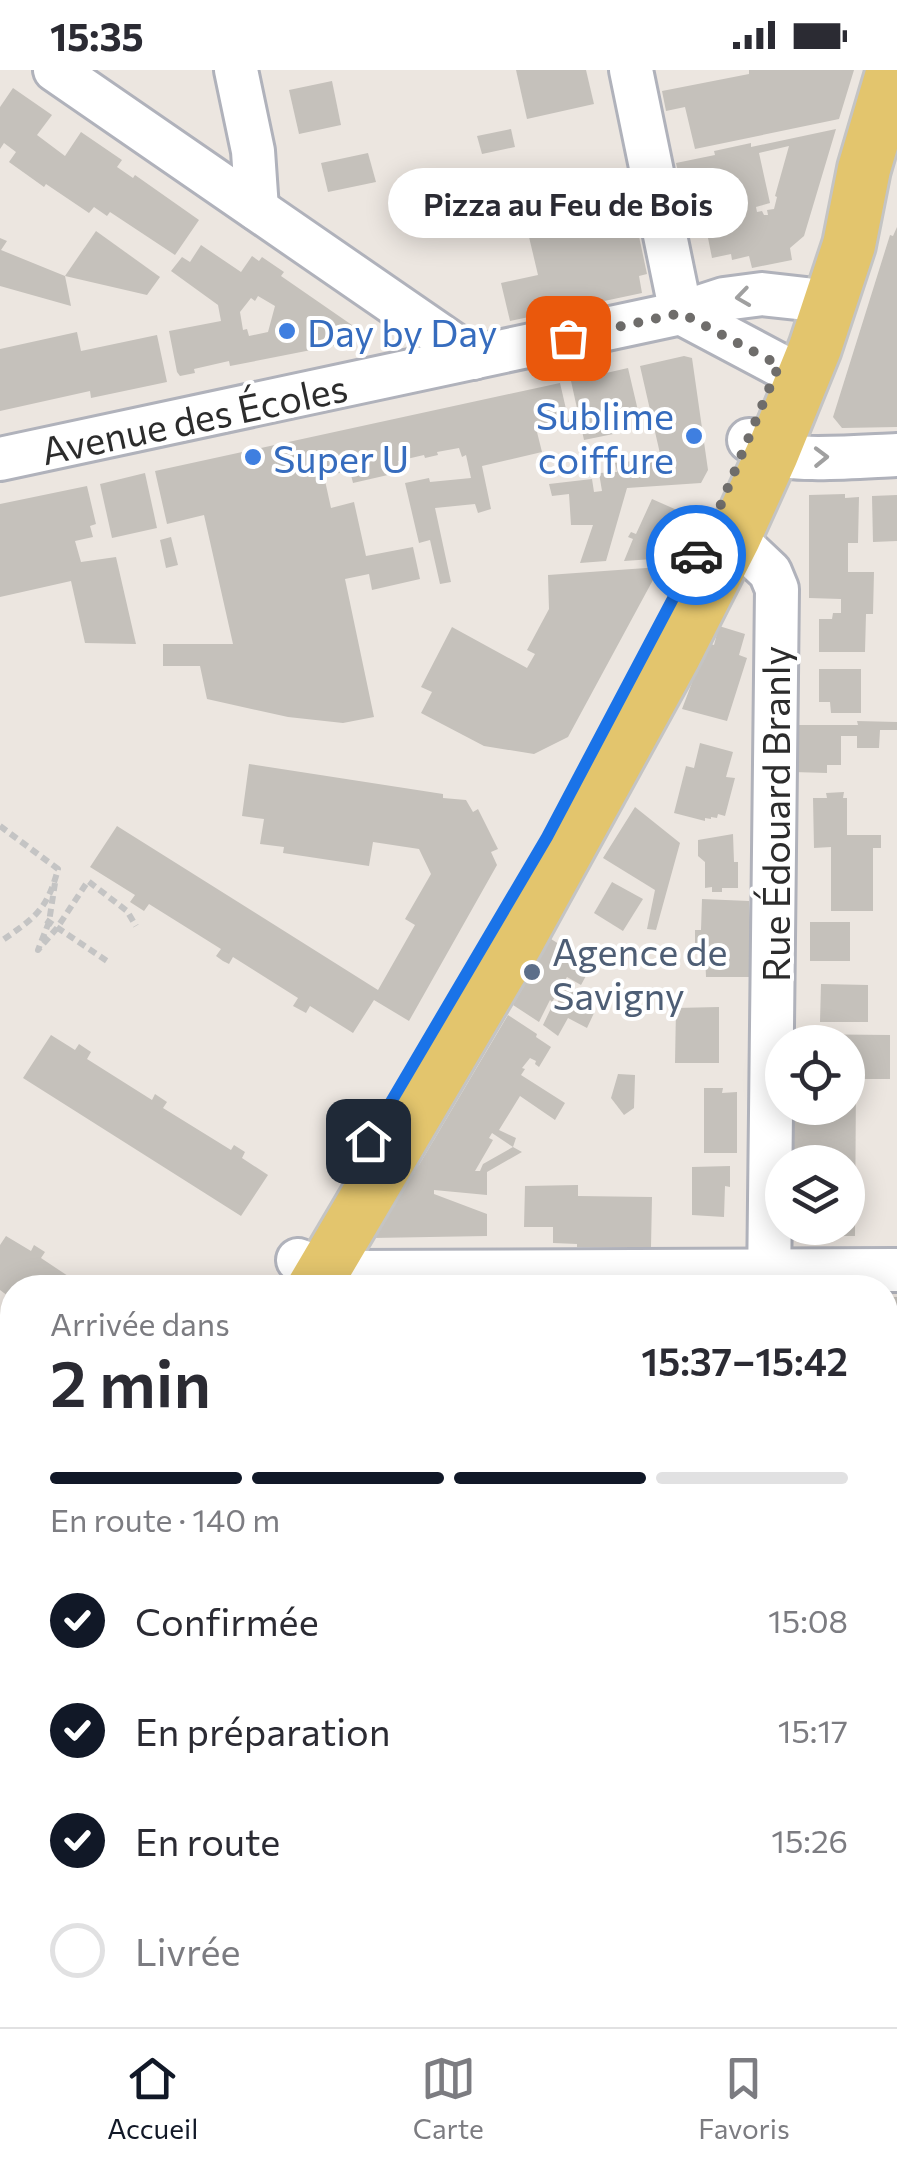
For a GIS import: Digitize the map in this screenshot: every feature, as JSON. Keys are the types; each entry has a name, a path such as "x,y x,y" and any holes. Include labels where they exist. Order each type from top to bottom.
{"main road":[{"path":"760,448 814,348 849,245 864,169 893,70"},
{"path":"760,448 779,365 830,237 864,169"},
{"path":"305,1275 360,1207 517,942 674,656 810,326 811,308 806,300"},
{"path":"304,1275 368,1141 724,530"}],"street":[{"path":"56,70 472,358"},
{"path":"236,70 253,151 257,210"},
{"path":"631,70 681,313 779,365"},
{"name":"Avenue des Écoles","path":"0,459 681,313 724,299 762,294 806,300"},
{"path":"760,448 796,457 897,456"},
{"name":"Rue Édouard Branly","path":"724,530 770,572 777,588 770,1275"},
{"path":"517,942 575,818 580,800 574,788"},
{"path":"360,1207 368,1141"},
{"path":"826,1275 897,1270"},
{"path":"314,1275 528,1275"}],"path":[{"path":"0,826 58,870 49,922 38,950 88,881 128,911 136,926"},
{"path":"0,942 38,914 54,883"},
{"path":"38,914 107,961"}],"building":[{"path":"516,70 586,70 594,104 527,119"},
{"path":"749,70 854,70 839,119 695,149 685,107 666,111 662,91 749,74"},
{"path":"332,81 341,125 299,134 289,90"},
{"path":"13,88 52,115 37,135 65,156 81,132 122,160 117,167 133,178 135,175 199,220 175,255 110,212 107,216 94,207 89,213 9,162 16,152 4,143 0,149 0,107"},
{"path":"511,129 515,147 482,154 477,136"},
{"path":"836,129 804,236 790,248 792,260 752,268 749,256 732,260 731,254 712,258 703,213 714,211 716,217 730,214 727,201 687,210 676,163 751,143 751,147","holes":["789,146 774,209 767,210 768,215 757,212 756,207 770,203 759,153"]},
{"path":"368,153 376,182 328,192 321,163"},
{"path":"580,186 590,234 603,232 597,202 630,194 647,274 639,276 642,293 510,321 501,283 538,275 529,237 552,232 544,194"},
{"path":"897,227 897,427 842,428 833,417 890,235"},
{"path":"96,231 160,277 147,295 65,276"},
{"path":"0,238 7,241 1,250 65,276 71,306 0,286"},
{"path":"201,245 241,272 252,256 259,261 262,257 284,272 281,276 362,332 357,341 230,366 229,361 180,376 169,331 221,321 218,305 171,271 182,257 190,262","holes":["258,296 275,306 268,332 249,336 247,329 243,330 240,312 251,298 255,301"]},
{"path":"77,332 81,351 157,335 167,382 91,398 90,391 0,411 0,349"},
{"path":"684,356 692,358 708,470 701,483 627,488 606,561 580,563 593,525 571,525 569,494 552,496 549,484 592,479 594,492 602,491 599,473 617,472 615,463 661,458 640,366"},
{"path":"628,368 639,415 626,419 623,432 584,440 571,381"},
{"path":"560,383 569,422 556,424 558,430 551,432 550,425 536,428 542,452 482,466 491,509 478,513 475,504 435,508 451,582 440,584 430,540 419,543 405,483 429,478 430,482 471,478 466,455 462,457 459,448 398,461 401,472 353,483 350,471 324,476 331,508 354,502 366,556 413,547 420,579 372,590 369,574 345,579 374,717 343,723 288,717 207,699 200,666 163,666 163,644 233,644 204,515 167,524 155,471"},
{"path":"145,473 157,528 112,538 100,484"},
{"path":"87,486 96,524 90,526 93,537 75,541 81,562 116,557 136,644 85,643 71,581 0,597 0,504"},
{"path":"845,494 845,498 859,497 858,543 848,543 848,572 874,572 873,614 866,614 865,652 819,652 819,619 832,619 833,613 841,613 841,599 809,598 809,495"},
{"path":"897,495 897,541 873,542 872,496"},
{"path":"652,499 686,514 667,554 657,550 653,559 624,561 633,539 628,537 631,532 636,534"},
{"path":"171,537 178,565 166,568 160,540"},
{"path":"660,567 568,737 534,754 484,746 421,713 432,692 421,687 452,627 527,668 535,654 527,650 549,609 548,575"},
{"path":"719,626 745,634 739,655 747,658 727,721 682,709 707,643 714,645"},
{"path":"819,669 861,669 861,713 831,713 830,702 819,702"},
{"path":"857,721 897,722 897,730 880,730 879,748 857,748 857,736 841,736 841,765 827,765 827,773 793,772 794,725 858,725"},
{"path":"700,743 733,752 726,777 735,778 725,816 718,814 717,818 705,821 674,813 686,766 694,768"},
{"path":"249,764 443,794 443,798 466,800 473,812 478,809 498,849 491,852 497,865 409,1021 374,1000 353,1033 310,1006 306,1013 293,1006 298,998 233,957 229,964 223,961 216,956 221,949 149,904 144,911 130,902 135,895 90,867 117,826 378,990 415,925 405,919 431,874 419,849 373,842 369,866 283,853 284,847 260,844 264,819 242,816"},
{"path":"844,792 847,835 881,835 881,848 873,848 873,911 831,911 831,847 814,848 813,798"},
{"path":"635,807 680,843 656,930 647,929 655,890 603,858"},
{"path":"733,834 738,888 712,892 712,887 705,888 705,862 698,856 698,840"},
{"path":"612,882 643,899 623,931 594,913"},
{"path":"702,899 749,901 753,920 750,977 706,977 705,954 695,953"},
{"path":"810,922 850,922 850,961 810,961"},
{"path":"551,939 578,956 573,966 587,974 581,985 567,977 539,1022 513,1005"},
{"path":"821,984 868,985 868,1022 820,1022"},
{"path":"566,988 579,995 576,1004 594,1013 587,1028 568,1018 558,1036 543,1025"},
{"path":"719,1007 719,1063 675,1063 676,1008"},
{"path":"508,1015 551,1047 539,1067 530,1058 521,1075 565,1103 555,1120 520,1096 499,1130 516,1138 513,1147 522,1152 487,1172 487,1195 434,1190 434,1194 487,1214 487,1236 372,1238 419,1165","holes":["492,1133 513,1147 483,1164 480,1171 475,1171 493,1140 489,1138"]},
{"path":"51,1035 75,1050 79,1044 91,1052 87,1059 152,1100 155,1094 167,1102 163,1108 231,1150 234,1145 245,1152 242,1158 268,1175 241,1216 23,1078"},
{"path":"865,1035 890,1035 890,1079 865,1079"},
{"path":"618,1074 635,1075 634,1108 624,1115 611,1098"},
{"path":"704,1088 737,1092 737,1153 704,1153"},
{"path":"790,1125 856,1125 856,1145 790,1145"},
{"path":"730,1166 724,1217 692,1215 692,1167"},
{"path":"578,1185 578,1196 652,1197 651,1247 577,1247 553,1243 553,1227 524,1227 525,1186"},
{"path":"6,1236 31,1251 34,1245 45,1252 41,1258 66,1275 0,1275 0,1245"}],"way so far":[{"path":"568,338 681,313 779,365 696,555"}],"place":[{"name":"Day by Day","path":"287,331"},
{"name":"Pizza au Feu de Bois","path":"568,338"},
{"name":"Sublime coiffure","path":"694,436"},
{"name":"Super U","path":"253,457"},
{"name":"Agence de Savigny","path":"532,972"}],"route":[{"path":"368,1141 547,837 696,555"}]}
